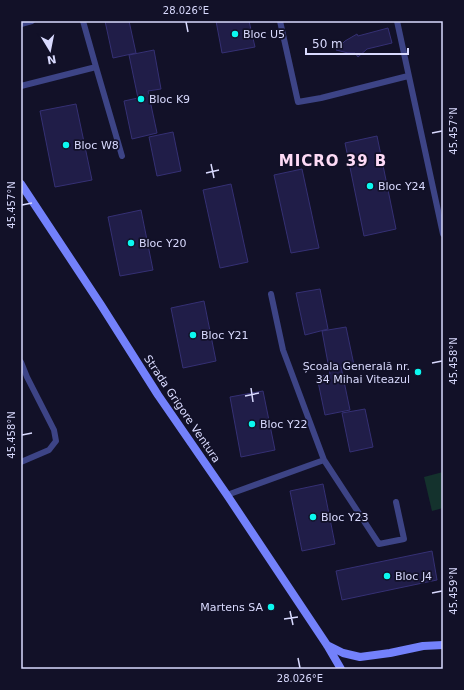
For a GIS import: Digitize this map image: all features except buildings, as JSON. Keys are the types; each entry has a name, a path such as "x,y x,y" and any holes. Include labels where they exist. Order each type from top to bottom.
{"street":[{"name":"Strada Grigore Ventura","path":"21,184 101,305 158,395 227,495 341,669"},
{"path":"326,645 343,653 360,656 390,653 423,646 443,645"}],"lane":[{"path":"21,24 32,21"},
{"path":"83,21 122,156"},
{"path":"280,21 298,102 321,98 408,76"},
{"path":"396,21 443,234"},
{"path":"21,86 96,67"},
{"path":"271,294 283,350 324,460 379,544 404,539 396,502"},
{"path":"21,362 27,378 54,430 56,441 49,450 21,462"},
{"path":"227,495 324,460"}],"green space":[{"path":"443,472 443,508 432,511 424,477"}],"place":[{"name":"Bloc U5","path":"235,34"},
{"name":"Bloc K9","path":"141,99"},
{"name":"Bloc W8","path":"66,145"},
{"name":"Bloc Y24","path":"370,186"},
{"name":"Bloc Y20","path":"131,243"},
{"name":"Bloc Y21","path":"193,335"},
{"name":"Școala Generală nr. 34 Mihai Viteazul","path":"418,372"},
{"name":"Bloc Y22","path":"252,424"},
{"name":"Bloc Y23","path":"313,517"},
{"name":"Bloc J4","path":"387,576"},
{"name":"Martens SA","path":"271,607"}],"district":[{"name":"MICRO 39 B","path":"333,161"}]}
